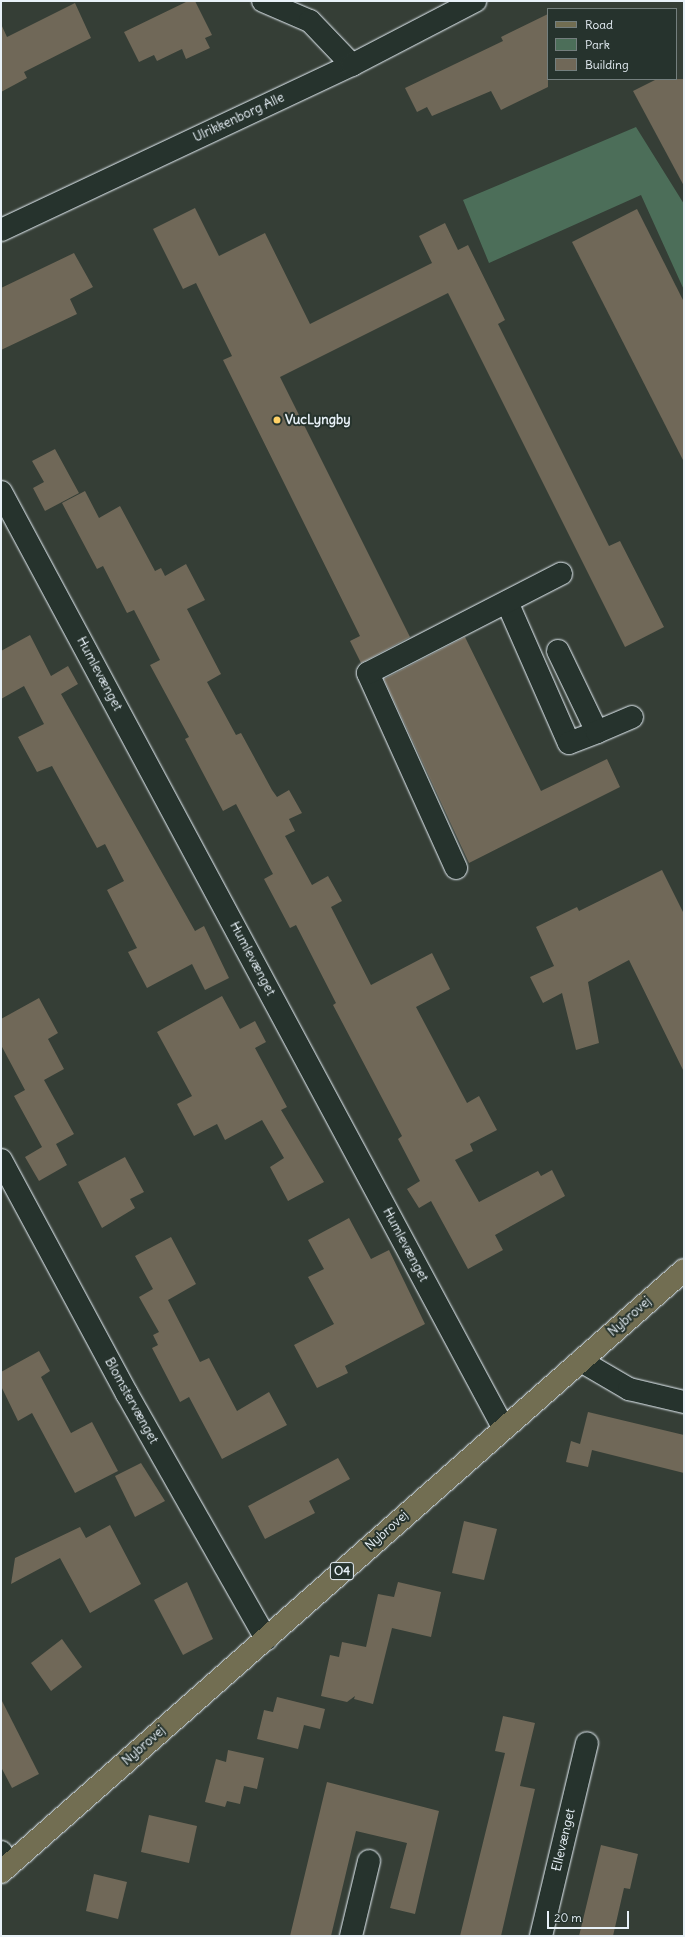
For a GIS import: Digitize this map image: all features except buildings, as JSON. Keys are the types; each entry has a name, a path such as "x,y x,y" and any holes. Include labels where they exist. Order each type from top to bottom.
{"main road":[{"name":"Nybrovej","path":"4,1863 266,1639 503,1427 581,1361 684,1270"}],"street":[{"path":"263,1 310,20 352,65"},
{"name":"Ulrikkenborg Alle","path":"1,230 352,65 475,1"},
{"name":"Humlevænget","path":"1,492 503,1427"},
{"path":"456,868 368,673 561,574"},
{"path":"507,602 569,743 632,717"},
{"path":"558,651 597,732"},
{"name":"Blomstervænget","path":"1,1160 240,1595 266,1639"},
{"path":"581,1361 629,1389 684,1402"},
{"name":"Ellevænget","path":"541,1936 587,1743"},
{"path":"351,1936 369,1861"}],"green space":[{"path":"636,127 684,204 684,290 641,195 489,263 463,200"}],"place":[{"name":"VucLyngby","path":"277,420"}]}
